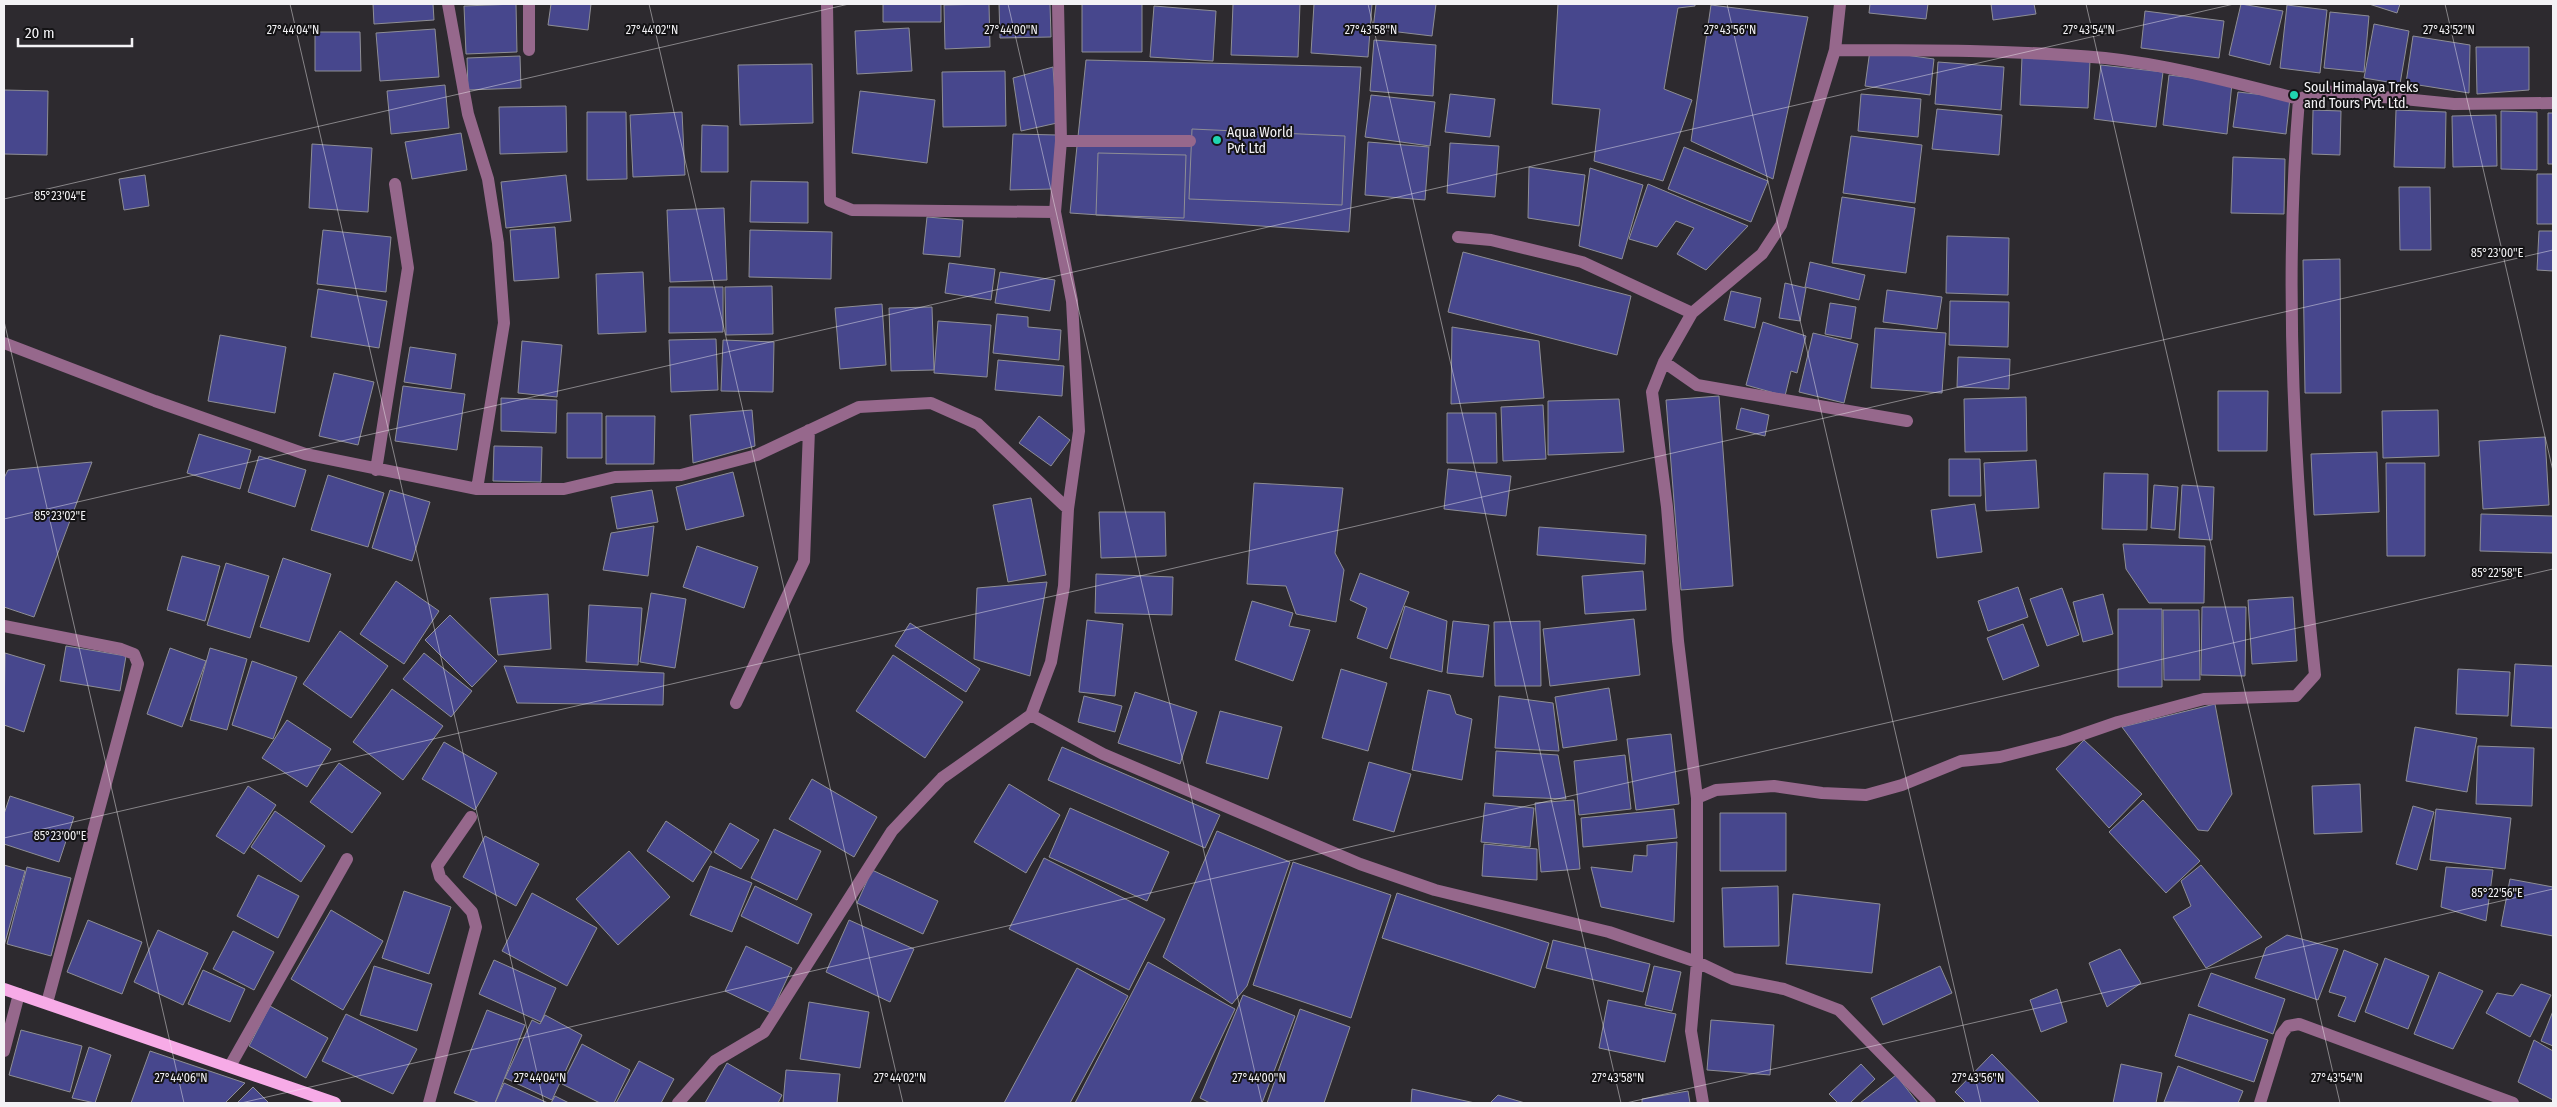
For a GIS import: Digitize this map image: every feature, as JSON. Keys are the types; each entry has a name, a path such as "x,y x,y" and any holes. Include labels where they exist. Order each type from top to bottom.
{"main road":[{"path":"4,989 335,1103"}],"street":[{"path":"448,4 468,114 488,179 498,243 504,323 477,489"},
{"path":"528,4 529,50"},
{"path":"827,4 830,201 852,210 1055,212"},
{"path":"678,1103 714,1061 764,1032 892,831 942,778 1031,715 1051,662 1064,586 1068,509 1079,431 1072,301 1055,212 1062,141 1058,4"},
{"path":"1703,1103 1691,1031 1697,962 1697,798 1678,641 1667,507 1652,392 1664,362 1692,313 1762,254 1781,225 1835,50 1840,4"},
{"path":"1835,50 1960,50 2106,58 2193,74 2299,99 2323,91 2454,104 2553,104"},
{"path":"1697,798 1716,790 1774,786 1822,793 1866,795 1902,785 1961,761 2000,757 2063,741 2118,722 2204,699 2296,696 2315,675 2303,553 2295,407 2293,196 2299,99"},
{"path":"1062,141 1190,141"},
{"path":"376,470 408,268 395,184"},
{"path":"1458,237 1491,240 1582,262 1692,313"},
{"path":"4,343 155,401 305,454 376,470 477,489 564,489 615,478 681,475 757,455 859,407 931,403 978,424 1068,509"},
{"path":"1664,362 1697,385 1907,421"},
{"path":"736,703 804,561 809,430"},
{"path":"4,626 121,649 134,654 138,664 47,1003"},
{"path":"1031,715 1103,754 1360,864 1435,890 1609,932 1697,962 1733,979 1784,989 1839,1010 1930,1103"},
{"path":"429,1103 476,927 472,912 440,877 437,866 471,817"},
{"path":"230,1066 347,860"},
{"path":"4,1051 19,994"},
{"path":"2260,1103 2281,1035 2288,1026 2299,1024 2513,1103"}],"building":[{"path":"373,4 433,4 434,20 374,24"},
{"path":"516,4 517,52 466,54 464,6"},
{"path":"551,4 591,4 588,30 548,25"},
{"path":"883,4 941,4 941,22 883,22"},
{"path":"989,4 990,47 945,49 944,5"},
{"path":"999,4 1050,4 1051,37 1000,38"},
{"path":"1082,4 1142,4 1142,52 1082,52"},
{"path":"1233,4 1300,4 1298,57 1231,55"},
{"path":"1314,4 1372,4 1368,57 1311,53"},
{"path":"1376,4 1436,4 1432,36 1373,29"},
{"path":"1558,4 1695,4 1695,6 1678,8 1664,89 1692,100 1663,181 1594,161 1600,109 1552,104"},
{"path":"1870,4 1928,4 1926,19 1869,13"},
{"path":"1991,4 2034,4 2036,14 1993,20"},
{"path":"2241,4 2283,11 2270,65 2229,55"},
{"path":"2369,4 2400,4 2397,13"},
{"path":"1711,5 1808,17 1773,179 1691,141"},
{"path":"2287,5 2327,10 2320,73 2280,68"},
{"path":"1154,6 1216,11 1213,61 1150,57"},
{"path":"2145,11 2224,21 2219,58 2141,48"},
{"path":"2330,12 2369,16 2364,72 2324,68"},
{"path":"2374,24 2409,31 2400,84 2364,78"},
{"path":"909,28 912,71 857,74 855,31"},
{"path":"435,29 439,77 380,81 376,33"},
{"path":"315,32 360,32 361,71 315,71"},
{"path":"2413,36 2470,45 2469,93 2406,83"},
{"path":"1374,40 1436,45 1433,96 1370,91"},
{"path":"2476,47 2529,47 2529,90 2477,94"},
{"path":"1870,50 1934,59 1930,95 1865,86"},
{"path":"520,56 521,88 468,90 467,58"},
{"path":"2022,57 2090,60 2088,108 2020,105"},
{"name":"Aqua World Pvt Ltd","path":"1086,60 1361,67 1349,232 1070,213"},
{"path":"1938,62 2004,67 2001,110 1935,104"},
{"path":"812,64 813,123 740,125 738,65"},
{"path":"2101,65 2163,72 2156,127 2094,119"},
{"path":"1053,67 1057,123 1021,131 1013,78"},
{"path":"1005,71 1006,126 943,127 942,72"},
{"path":"2169,75 2232,83 2227,134 2163,125"},
{"path":"445,85 449,128 391,134 387,91"},
{"path":"4,90 48,91 47,155 4,154"},
{"path":"860,91 935,100 927,163 852,153"},
{"path":"2238,92 2290,98 2286,134 2233,127"},
{"path":"1450,94 1495,99 1490,137 1445,132"},
{"path":"1861,94 1921,99 1918,137 1858,131"},
{"path":"1371,95 1435,102 1430,146 1365,137"},
{"path":"566,106 567,152 500,154 499,107"},
{"path":"1937,109 2002,115 1999,155 1932,149"},
{"path":"2313,110 2341,111 2340,155 2312,154"},
{"path":"2396,110 2446,112 2445,168 2394,167"},
{"path":"2501,111 2537,112 2537,170 2501,169"},
{"path":"587,112 626,112 627,179 587,180"},
{"path":"682,112 685,175 633,177 630,115"},
{"path":"2548,113 2553,113 2553,164 2548,164"},
{"path":"2496,115 2497,166 2453,167 2452,116"},
{"path":"702,125 728,126 728,172 701,172"},
{"path":"1192,129 1345,136 1342,205 1189,199"},
{"path":"461,133 467,170 412,179 405,142"},
{"path":"1013,134 1058,135 1054,189 1010,190"},
{"path":"1851,136 1922,145 1915,203 1843,193"},
{"path":"1368,142 1429,147 1425,200 1365,195"},
{"path":"1450,143 1499,146 1495,197 1447,193"},
{"path":"312,144 372,148 368,212 309,208"},
{"path":"1684,147 1768,181 1751,222 1668,189"},
{"name":"Aqua World Pvt Ltd","path":"1098,153 1186,155 1184,218 1096,215"},
{"path":"2233,157 2285,159 2284,214 2231,213"},
{"path":"1529,167 1585,175 1579,226 1528,218"},
{"path":"1590,168 1643,185 1622,259 1579,246"},
{"path":"2537,174 2553,174 2553,224 2537,224"},
{"path":"145,175 149,206 124,210 119,179"},
{"path":"566,175 571,221 506,228 501,182"},
{"path":"751,181 808,182 808,223 750,222"},
{"path":"1648,184 1748,226 1706,270 1677,254 1694,228 1676,221 1657,247 1629,239"},
{"path":"2399,187 2430,187 2431,250 2400,250"},
{"path":"1842,197 1915,208 1906,273 1832,263"},
{"path":"724,208 727,280 670,282 667,210"},
{"path":"927,217 963,220 960,257 923,254"},
{"path":"555,227 559,278 514,281 510,230"},
{"path":"323,230 391,237 386,292 317,284"},
{"path":"750,230 832,232 831,279 749,277"},
{"path":"2539,231 2553,231 2553,271 2537,270"},
{"path":"1947,236 2009,238 2008,295 1946,293"},
{"path":"1463,252 1631,296 1617,355 1448,312"},
{"path":"2340,259 2341,393 2305,393 2303,260"},
{"path":"1810,262 1865,275 1859,300 1805,287"},
{"path":"949,263 995,269 991,300 945,293"},
{"path":"643,272 646,332 598,334 596,274"},
{"path":"1000,272 1055,280 1050,311 995,303"},
{"path":"1785,283 1806,288 1800,321 1779,318"},
{"path":"772,286 773,334 726,335 725,287"},
{"path":"669,287 723,287 723,332 669,333"},
{"path":"318,289 387,301 379,348 311,337"},
{"path":"1887,290 1942,297 1937,329 1883,322"},
{"path":"1731,291 1761,298 1755,328 1724,320"},
{"path":"1950,301 2009,302 2008,347 1949,345"},
{"path":"1830,303 1856,307 1851,339 1825,334"},
{"path":"882,304 886,365 840,369 835,308"},
{"path":"932,307 934,370 891,371 889,308"},
{"path":"997,314 1028,317 1028,327 1061,330 1059,360 993,353"},
{"path":"938,321 991,325 987,377 934,373"},
{"path":"1763,322 1806,336 1797,373 1791,371 1785,396 1746,385"},
{"path":"1452,327 1539,341 1544,398 1451,404"},
{"path":"1875,328 1946,333 1942,393 1871,388"},
{"path":"1813,333 1858,344 1844,403 1799,392"},
{"path":"220,335 286,347 275,413 208,401"},
{"path":"716,339 718,390 671,392 669,340"},
{"path":"723,340 774,342 773,392 721,391"},
{"path":"522,341 562,345 557,397 518,393"},
{"path":"410,347 456,354 451,389 404,382"},
{"path":"1958,357 2010,359 2009,389 1957,387"},
{"path":"998,360 1064,366 1062,396 995,390"},
{"path":"334,373 374,382 358,445 319,436"},
{"path":"403,386 465,394 457,450 395,441"},
{"path":"2218,391 2268,391 2267,451 2218,451"},
{"path":"1719,396 1733,586 1681,590 1666,400"},
{"path":"2026,397 2027,451 1965,452 1964,399"},
{"path":"501,398 557,400 556,433 501,431"},
{"path":"1619,399 1624,452 1548,455 1548,401"},
{"path":"1543,405 1546,459 1503,461 1501,407"},
{"path":"1741,408 1769,415 1765,436 1736,429"},
{"path":"752,410 755,446 693,463 690,415"},
{"path":"2438,410 2439,456 2383,458 2382,411"},
{"path":"567,413 602,413 602,458 567,458"},
{"path":"1447,413 1496,413 1497,463 1447,463"},
{"path":"606,416 655,416 654,464 606,464"},
{"path":"1039,416 1070,440 1051,466 1019,443"},
{"path":"199,434 251,450 240,489 187,473"},
{"path":"2545,437 2549,505 2483,509 2479,441"},
{"path":"494,446 542,447 541,482 493,481"},
{"path":"2377,452 2379,512 2314,515 2311,454"},
{"path":"259,456 306,470 295,507 248,492"},
{"path":"1949,459 1980,459 1981,496 1949,496"},
{"path":"2036,460 2039,508 1986,511 1984,463"},
{"path":"92,462 34,617 4,607 4,478 8,470"},
{"path":"2386,463 2425,463 2425,556 2387,556"},
{"path":"1448,469 1511,476 1506,516 1444,509"},
{"path":"733,472 744,516 686,530 676,487"},
{"path":"2104,473 2148,474 2147,530 2102,529"},
{"path":"328,475 384,493 368,547 311,530"},
{"path":"1254,483 1343,488 1335,553 1344,570 1336,622 1296,614 1286,586 1247,584"},
{"path":"2154,485 2178,487 2175,530 2151,528"},
{"path":"2182,485 2214,487 2212,540 2179,538"},
{"path":"390,490 430,502 412,561 372,548"},
{"path":"652,490 658,522 617,529 611,497"},
{"path":"1031,498 1046,575 1008,582 993,505"},
{"path":"1975,504 1982,552 1937,558 1931,510"},
{"path":"1099,512 1165,512 1166,556 1101,558"},
{"path":"2481,514 2553,516 2553,553 2480,551"},
{"path":"654,526 648,576 603,570 611,533"},
{"path":"1539,527 1646,535 1645,564 1537,555"},
{"path":"2123,544 2205,546 2204,603 2149,603 2126,569"},
{"path":"697,546 758,567 744,608 683,587"},
{"path":"182,556 220,566 205,621 167,610"},
{"path":"283,558 331,574 309,642 260,627"},
{"path":"226,563 269,576 250,638 207,625"},
{"path":"1643,571 1646,610 1585,614 1582,576"},
{"path":"1360,573 1409,592 1387,649 1357,638 1367,608 1350,600"},
{"path":"1096,574 1173,577 1172,615 1095,613"},
{"path":"396,581 439,611 404,664 360,634"},
{"path":"1047,582 1030,676 974,659 977,588"},
{"path":"2018,587 2028,617 1988,631 1978,601"},
{"path":"2062,588 2079,635 2047,646 2030,599"},
{"path":"651,593 686,599 675,668 640,662"},
{"path":"548,594 551,649 498,655 490,598"},
{"path":"2103,594 2113,634 2083,642 2073,602"},
{"path":"2293,597 2297,661 2252,664 2248,600"},
{"path":"1252,601 1293,613 1289,626 1310,630 1293,681 1235,660"},
{"path":"589,605 642,608 638,665 586,662"},
{"path":"1405,606 1447,621 1442,672 1390,658"},
{"path":"2202,607 2246,607 2245,676 2201,675"},
{"path":"2118,609 2162,609 2162,687 2118,687"},
{"path":"2163,610 2199,610 2200,680 2164,680"},
{"path":"450,615 497,661 472,687 425,640"},
{"path":"1634,619 1640,675 1550,686 1543,629"},
{"path":"1087,620 1123,624 1115,696 1079,692"},
{"path":"1453,621 1489,625 1483,677 1447,673"},
{"path":"1540,621 1541,686 1495,686 1494,622"},
{"path":"910,623 980,669 966,692 895,646"},
{"path":"2023,624 2039,666 2003,680 1987,638"},
{"path":"340,631 388,666 351,718 303,684"},
{"path":"66,646 126,656 120,691 60,681"},
{"path":"170,648 206,661 182,727 147,714"},
{"path":"210,648 247,659 227,730 190,720"},
{"path":"5,653 45,665 24,732 4,725"},
{"path":"424,653 472,691 451,717 403,679"},
{"path":"893,655 963,702 925,758 856,711"},
{"path":"252,661 297,677 273,739 232,725"},
{"path":"2515,664 2553,666 2553,728 2511,726"},
{"path":"504,666 664,673 663,705 517,703"},
{"path":"1341,669 1387,683 1368,751 1322,738"},
{"path":"2458,669 2510,672 2508,716 2456,714"},
{"path":"1609,688 1617,740 1563,748 1555,697"},
{"path":"392,689 443,726 403,780 353,742"},
{"path":"1428,690 1450,695 1456,714 1472,719 1462,780 1412,770"},
{"path":"1135,692 1197,712 1180,764 1118,743"},
{"path":"1084,696 1122,706 1115,732 1078,722"},
{"path":"1499,696 1553,703 1559,751 1495,748"},
{"path":"2215,704 2232,794 2208,831 2198,830 2122,727"},
{"path":"1220,711 1282,727 1268,779 1206,763"},
{"path":"287,720 331,749 307,787 262,758"},
{"path":"2415,727 2477,738 2467,792 2406,781"},
{"path":"1671,734 1679,804 1636,810 1627,739"},
{"path":"2084,740 2142,794 2109,828 2056,769"},
{"path":"444,742 497,773 475,810 422,779"},
{"path":"2478,746 2534,748 2532,806 2476,804"},
{"path":"1062,747 1220,815 1205,848 1048,780"},
{"path":"1496,751 1558,755 1566,799 1493,796"},
{"path":"1625,755 1631,809 1579,815 1574,761"},
{"path":"1369,762 1411,774 1394,832 1353,820"},
{"path":"339,763 381,793 352,833 310,802"},
{"path":"812,779 877,817 854,857 789,819"},
{"path":"1009,784 1060,815 1026,873 974,842"},
{"path":"2360,784 2362,832 2314,834 2312,786"},
{"path":"248,786 276,805 244,854 216,836"},
{"path":"10,796 74,817 59,862 4,844 4,814"},
{"path":"1574,800 1580,869 1541,872 1535,803"},
{"path":"2143,800 2200,861 2166,893 2109,832"},
{"path":"1485,803 1534,808 1530,847 1481,842"},
{"path":"2413,806 2434,812 2417,870 2396,864"},
{"path":"1070,808 1169,852 1147,901 1049,857"},
{"path":"1674,809 1677,838 1583,847 1581,818"},
{"path":"2436,809 2511,818 2505,869 2430,860"},
{"path":"275,811 325,846 301,882 251,847"},
{"path":"1720,813 1786,813 1786,871 1720,871"},
{"path":"666,821 712,852 693,882 647,851"},
{"path":"730,823 759,840 741,869 714,852"},
{"path":"774,829 821,851 797,900 751,878"},
{"path":"1217,831 1290,862 1247,986 1232,1004 1163,957"},
{"path":"485,836 539,864 516,906 463,877"},
{"path":"1677,842 1674,922 1601,907 1591,867 1632,872 1634,855 1647,856 1647,845"},
{"path":"1484,844 1537,849 1537,880 1482,876"},
{"path":"629,851 670,897 618,945 576,899"},
{"path":"1044,858 1165,919 1129,990 1009,929"},
{"path":"1293,862 1391,895 1351,1018 1253,985"},
{"path":"4,865 25,871 4,946"},
{"path":"2201,865 2262,937 2206,968 2173,917 2191,906 2181,881"},
{"path":"710,866 752,883 732,932 690,915"},
{"path":"27,867 71,878 51,956 7,944"},
{"path":"2446,867 2493,870 2486,921 2441,907"},
{"path":"872,870 938,901 923,934 857,903"},
{"path":"258,875 299,896 278,938 237,916"},
{"path":"2510,879 2553,887 2553,936 2501,926"},
{"path":"755,886 812,914 798,944 741,916"},
{"path":"1778,886 1779,946 1724,947 1722,888"},
{"path":"404,891 451,907 429,974 382,958"},
{"path":"532,893 597,928 567,986 502,951"},
{"path":"1397,893 1549,943 1535,988 1382,938"},
{"path":"1793,894 1880,904 1872,973 1786,964"},
{"path":"331,910 383,941 343,1010 291,979"},
{"path":"88,920 142,942 122,994 67,972"},
{"path":"849,920 914,949 890,1002 826,972"},
{"path":"158,930 208,953 183,1005 134,982"},
{"path":"233,931 274,952 254,990 213,969"},
{"path":"2287,935 2338,949 2318,1000 2255,978 2266,948"},
{"path":"1553,940 1650,964 1643,992 1546,968"},
{"path":"746,946 792,968 771,1013 725,991"},
{"path":"2120,949 2141,983 2107,1007 2089,963"},
{"path":"2344,950 2378,964 2355,1022 2338,1016 2346,997 2329,992"},
{"path":"2385,958 2429,976 2408,1029 2365,1012"},
{"path":"494,960 556,988 541,1022 479,994"},
{"path":"1148,962 1235,1009 1190,1103 1075,1103"},
{"path":"374,966 432,984 417,1031 360,1015"},
{"path":"1654,966 1681,972 1672,1011 1645,1005"},
{"path":"1940,966 1952,993 1883,1025 1871,998"},
{"path":"1077,968 1128,996 1070,1103 1004,1103"},
{"path":"203,970 245,989 230,1022 188,1004"},
{"path":"2439,972 2483,991 2453,1049 2414,1034"},
{"path":"2211,973 2285,999 2273,1034 2198,1006"},
{"path":"2521,984 2551,995 2530,1037 2486,1013 2497,993 2513,996"},
{"path":"2057,989 2067,1022 2041,1032 2030,1000"},
{"path":"1243,995 1295,1016 1262,1103 1210,1103 1200,1098"},
{"path":"1608,1000 1676,1014 1665,1062 1599,1048"},
{"path":"809,1002 869,1012 860,1068 800,1059"},
{"path":"270,1006 328,1038 306,1078 249,1046"},
{"path":"1300,1009 1350,1027 1324,1103 1267,1103"},
{"path":"487,1010 525,1025 495,1103 480,1103 454,1093"},
{"path":"2553,1011 2553,1046 2541,1041"},
{"path":"346,1014 417,1049 393,1094 322,1061"},
{"path":"2189,1014 2268,1040 2254,1082 2175,1056"},
{"path":"545,1015 582,1035 552,1100 505,1078 532,1020 540,1024"},
{"path":"1711,1020 1774,1025 1770,1075 1707,1070"},
{"path":"21,1030 82,1046 70,1092 9,1075"},
{"path":"2534,1040 2553,1051 2553,1100 2518,1082"},
{"path":"582,1044 630,1070 614,1103 600,1103 562,1084"},
{"path":"89,1047 111,1055 95,1103 72,1098"},
{"path":"150,1051 245,1083 225,1103 131,1103"},
{"path":"1992,1054 2040,1103 1966,1103 1955,1092"},
{"path":"639,1061 674,1079 661,1103 616,1103"},
{"path":"727,1063 782,1095 778,1103 705,1103"},
{"path":"1861,1064 1875,1079 1850,1103 1838,1103 1829,1094"},
{"path":"2121,1064 2162,1073 2156,1103 2113,1103"},
{"path":"2178,1066 2243,1091 2238,1103 2164,1102"},
{"path":"786,1070 840,1074 837,1103 783,1103"},
{"path":"1896,1075 1918,1103 1860,1103"},
{"path":"504,1083 548,1103 495,1103"},
{"path":"253,1087 269,1103 237,1103"},
{"path":"1412,1089 1475,1103 1411,1103"},
{"path":"1688,1091 1690,1103 1642,1103 1642,1099"},
{"path":"1498,1095 1525,1103 1490,1103"},
{"path":"555,1096 569,1103 551,1103"}],"place":[{"name":"Soul Himalaya Treks and Tours Pvt. Ltd.","path":"2294,95"},
{"name":"Aqua World Pvt Ltd","path":"1217,140"}]}
